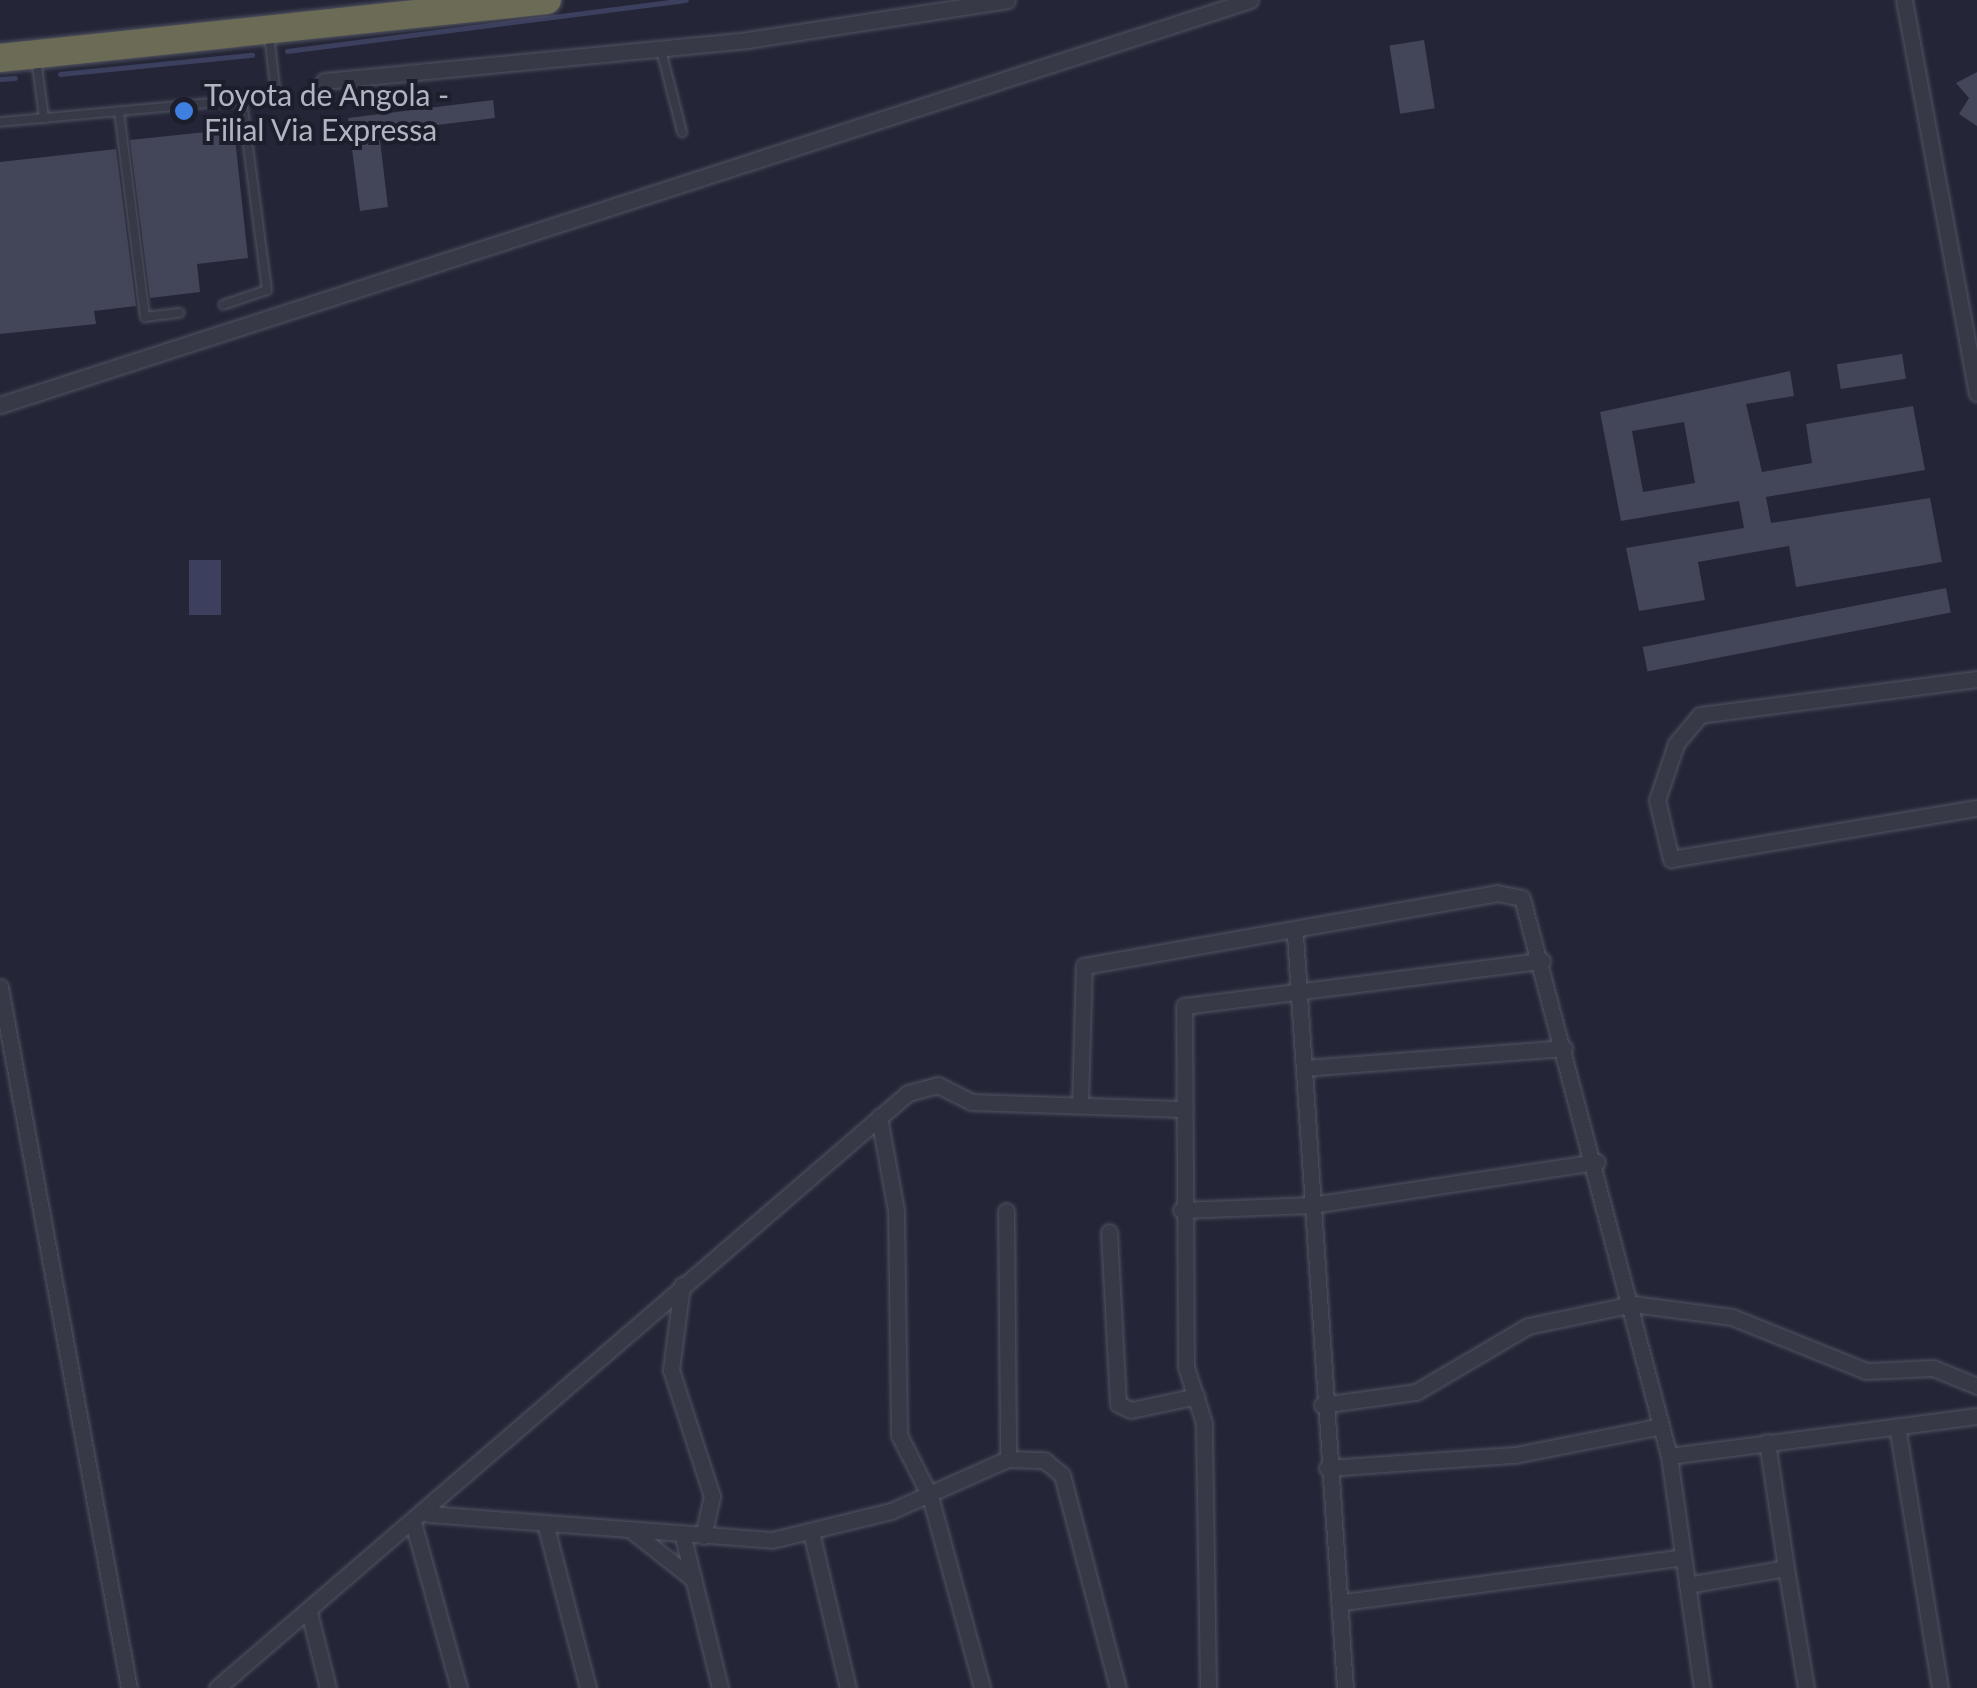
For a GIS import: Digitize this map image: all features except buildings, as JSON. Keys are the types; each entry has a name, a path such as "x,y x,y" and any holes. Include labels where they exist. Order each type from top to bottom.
{"highway":[{"path":"0,58 548,0"}],"street":[{"path":"324,81 660,50 1007,0"},
{"path":"0,406 1250,0"},
{"path":"1904,0 1977,393"},
{"path":"1977,679 1700,715 1676,744 1657,800 1671,859 1977,808"},
{"path":"1080,1105 1084,966 1294,935 1506,892 1528,907 1597,1162 1669,1456 1698,1685"},
{"path":"1294,935 1305,1068 1322,1405 1342,1602 1345,1688"},
{"path":"1208,1688 1197,1396 1186,1366 1180,1108 1184,1006 1542,961"},
{"path":"0,988 128,1688"},
{"path":"1305,1068 1564,1048"},
{"path":"217,1688 428,1514 682,1285 879,1116 929,1085 971,1102 1180,1108"},
{"path":"879,1116 896,1210 899,1435 930,1496 982,1688"},
{"path":"1181,1210 1312,1205 1597,1162"},
{"path":"1006,1211 1008,1460"},
{"path":"1110,1232 1118,1404 1131,1410 1197,1396"},
{"path":"682,1285 671,1370 712,1496 703,1536"},
{"path":"1322,1405 1416,1392 1528,1326 1633,1304 1732,1317 1866,1371 1933,1368 1977,1386"},
{"path":"1669,1456 1977,1416"},
{"path":"1327,1468 1515,1455 1662,1426"},
{"path":"1897,1426 1940,1688"},
{"path":"1768,1442 1806,1688"},
{"path":"428,1514 703,1536 812,1536 930,1496 1008,1460 1044,1460 1062,1474 1118,1688"},
{"path":"546,1524 588,1688"},
{"path":"414,1526 459,1688"},
{"path":"631,1530 694,1580"},
{"path":"682,1533 720,1688"},
{"path":"812,1536 848,1688"},
{"path":"1342,1602 1683,1557"},
{"path":"1687,1585 1786,1568"},
{"path":"309,1612 328,1688"}],"lane":[{"path":"268,30 276,95"},
{"path":"660,50 682,132"},
{"path":"35,54 44,118"},
{"path":"0,122 242,100 267,290 223,305"},
{"path":"118,111 144,317 180,313"}],"water":[{"path":"189,560 221,560 221,615 189,615"}],"waterway":[{"path":"287,51 686,0"},
{"path":"60,74 252,55"},
{"path":"0,79 15,78"}],"place":[{"name":"Toyota de Angola - Filial Via Expressa","path":"184,111"}]}
